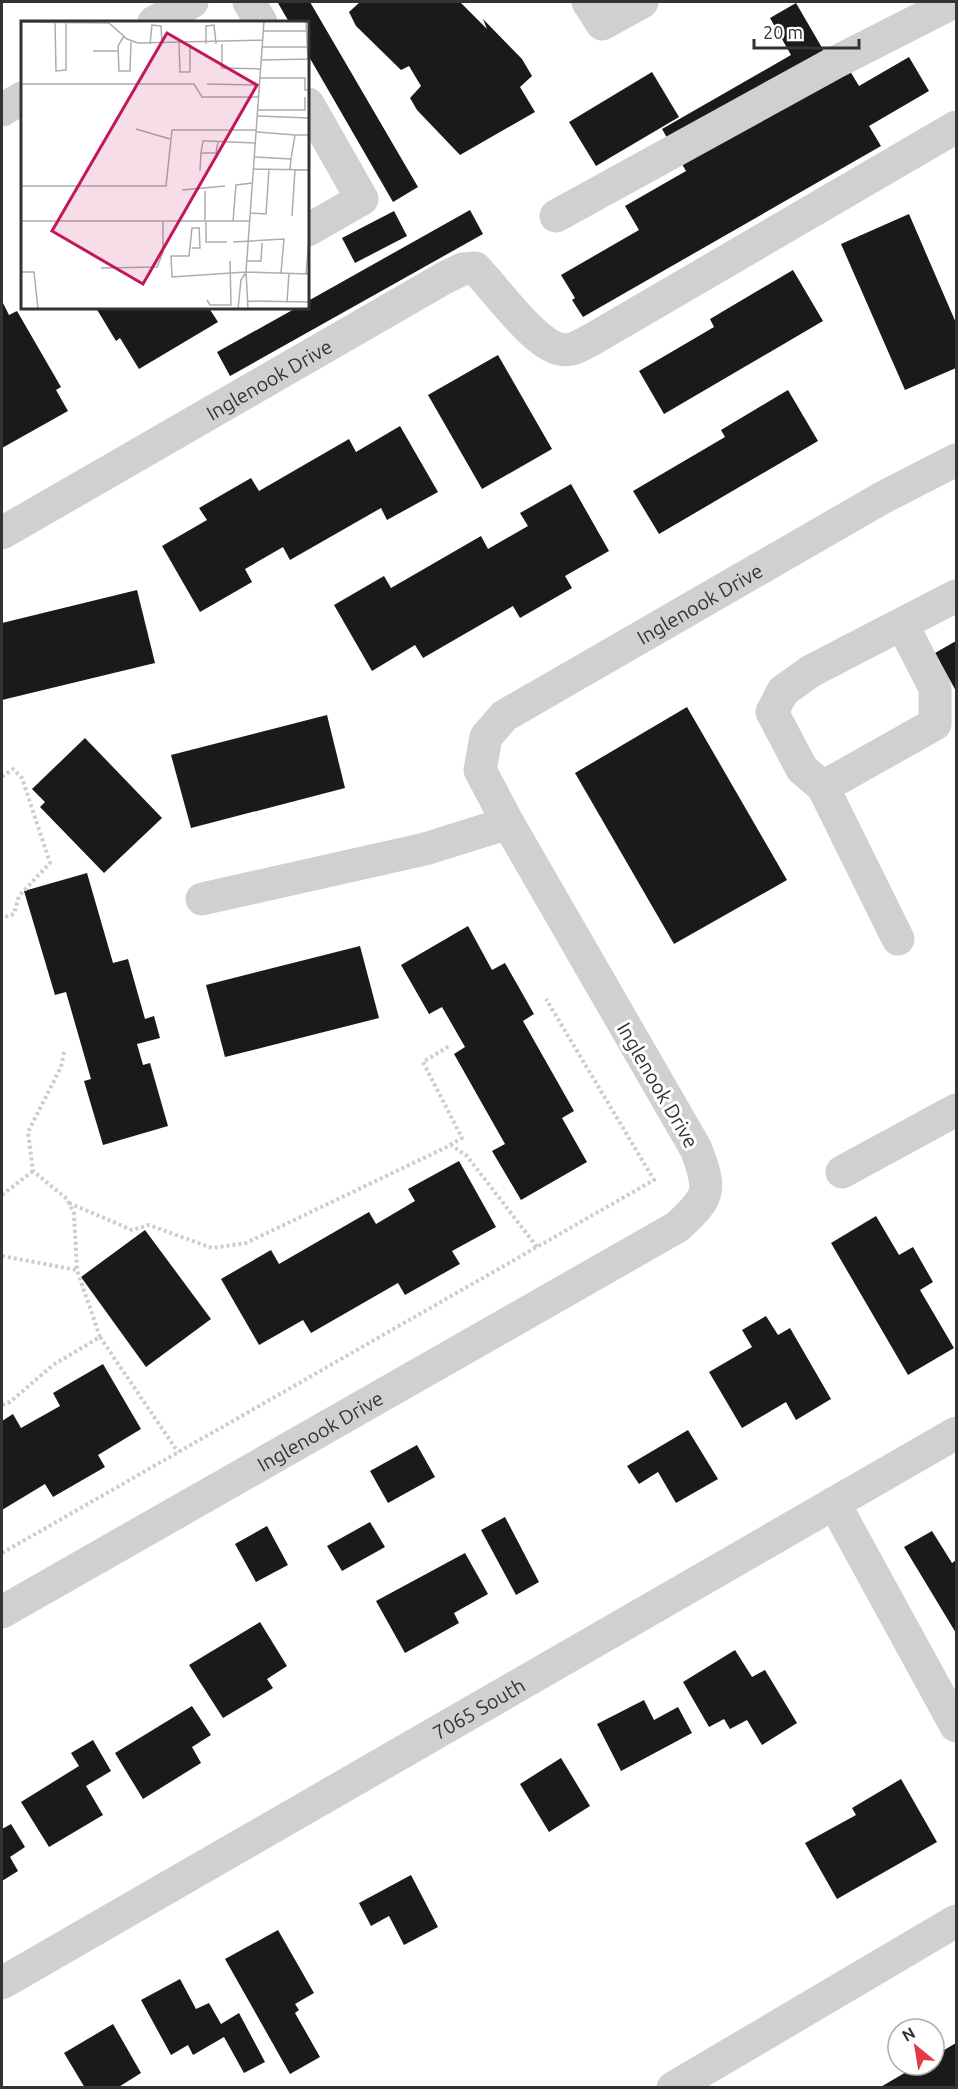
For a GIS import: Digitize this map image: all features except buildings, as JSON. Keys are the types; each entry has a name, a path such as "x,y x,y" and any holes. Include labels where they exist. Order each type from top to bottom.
{"street":[{"path":"155,21 192,2"},
{"path":"249,2 260,21"},
{"path":"588,2 602,24 642,2"},
{"path":"556,216 836,62 954,2"},
{"path":"309,106 362,199 309,229"},
{"name":"Inglenook Drive","path":"2,533 463,269 475,268 522,322 540,338 558,349 572,350 957,127"},
{"name":"Inglenook Drive","path":"2,1612 677,1227 694,1212 705,1195 705,1174 696,1149 508,823 480,770 486,737 504,716 882,498 957,460"},
{"path":"898,939 823,787 802,770 772,712 783,691 811,671 957,596"},
{"path":"823,787 935,724 935,688 902,624"},
{"path":"202,899 425,849 508,823"},
{"path":"843,1172 957,1110"},
{"name":"7065 South","path":"2,1983 957,1433"},
{"path":"834,1503 957,1726"},
{"path":"673,2088 957,1921"}],"path":[{"path":"2,777 13,769 22,778 50,863 19,896 14,914 2,918"},
{"path":"2,1553 654,1180 546,999"},
{"path":"69,1203 132,1230 149,1225 212,1248 246,1244 450,1146 462,1138 423,1062 451,1045"},
{"path":"64,1052 61,1067 28,1132 33,1171 67,1199 74,1213 77,1270 100,1337 178,1452"},
{"path":"450,1146 467,1156 537,1247"},
{"path":"2,1195 33,1171"},
{"path":"2,1256 77,1270"},
{"path":"2,1405 10,1402 52,1365 100,1337"}]}
